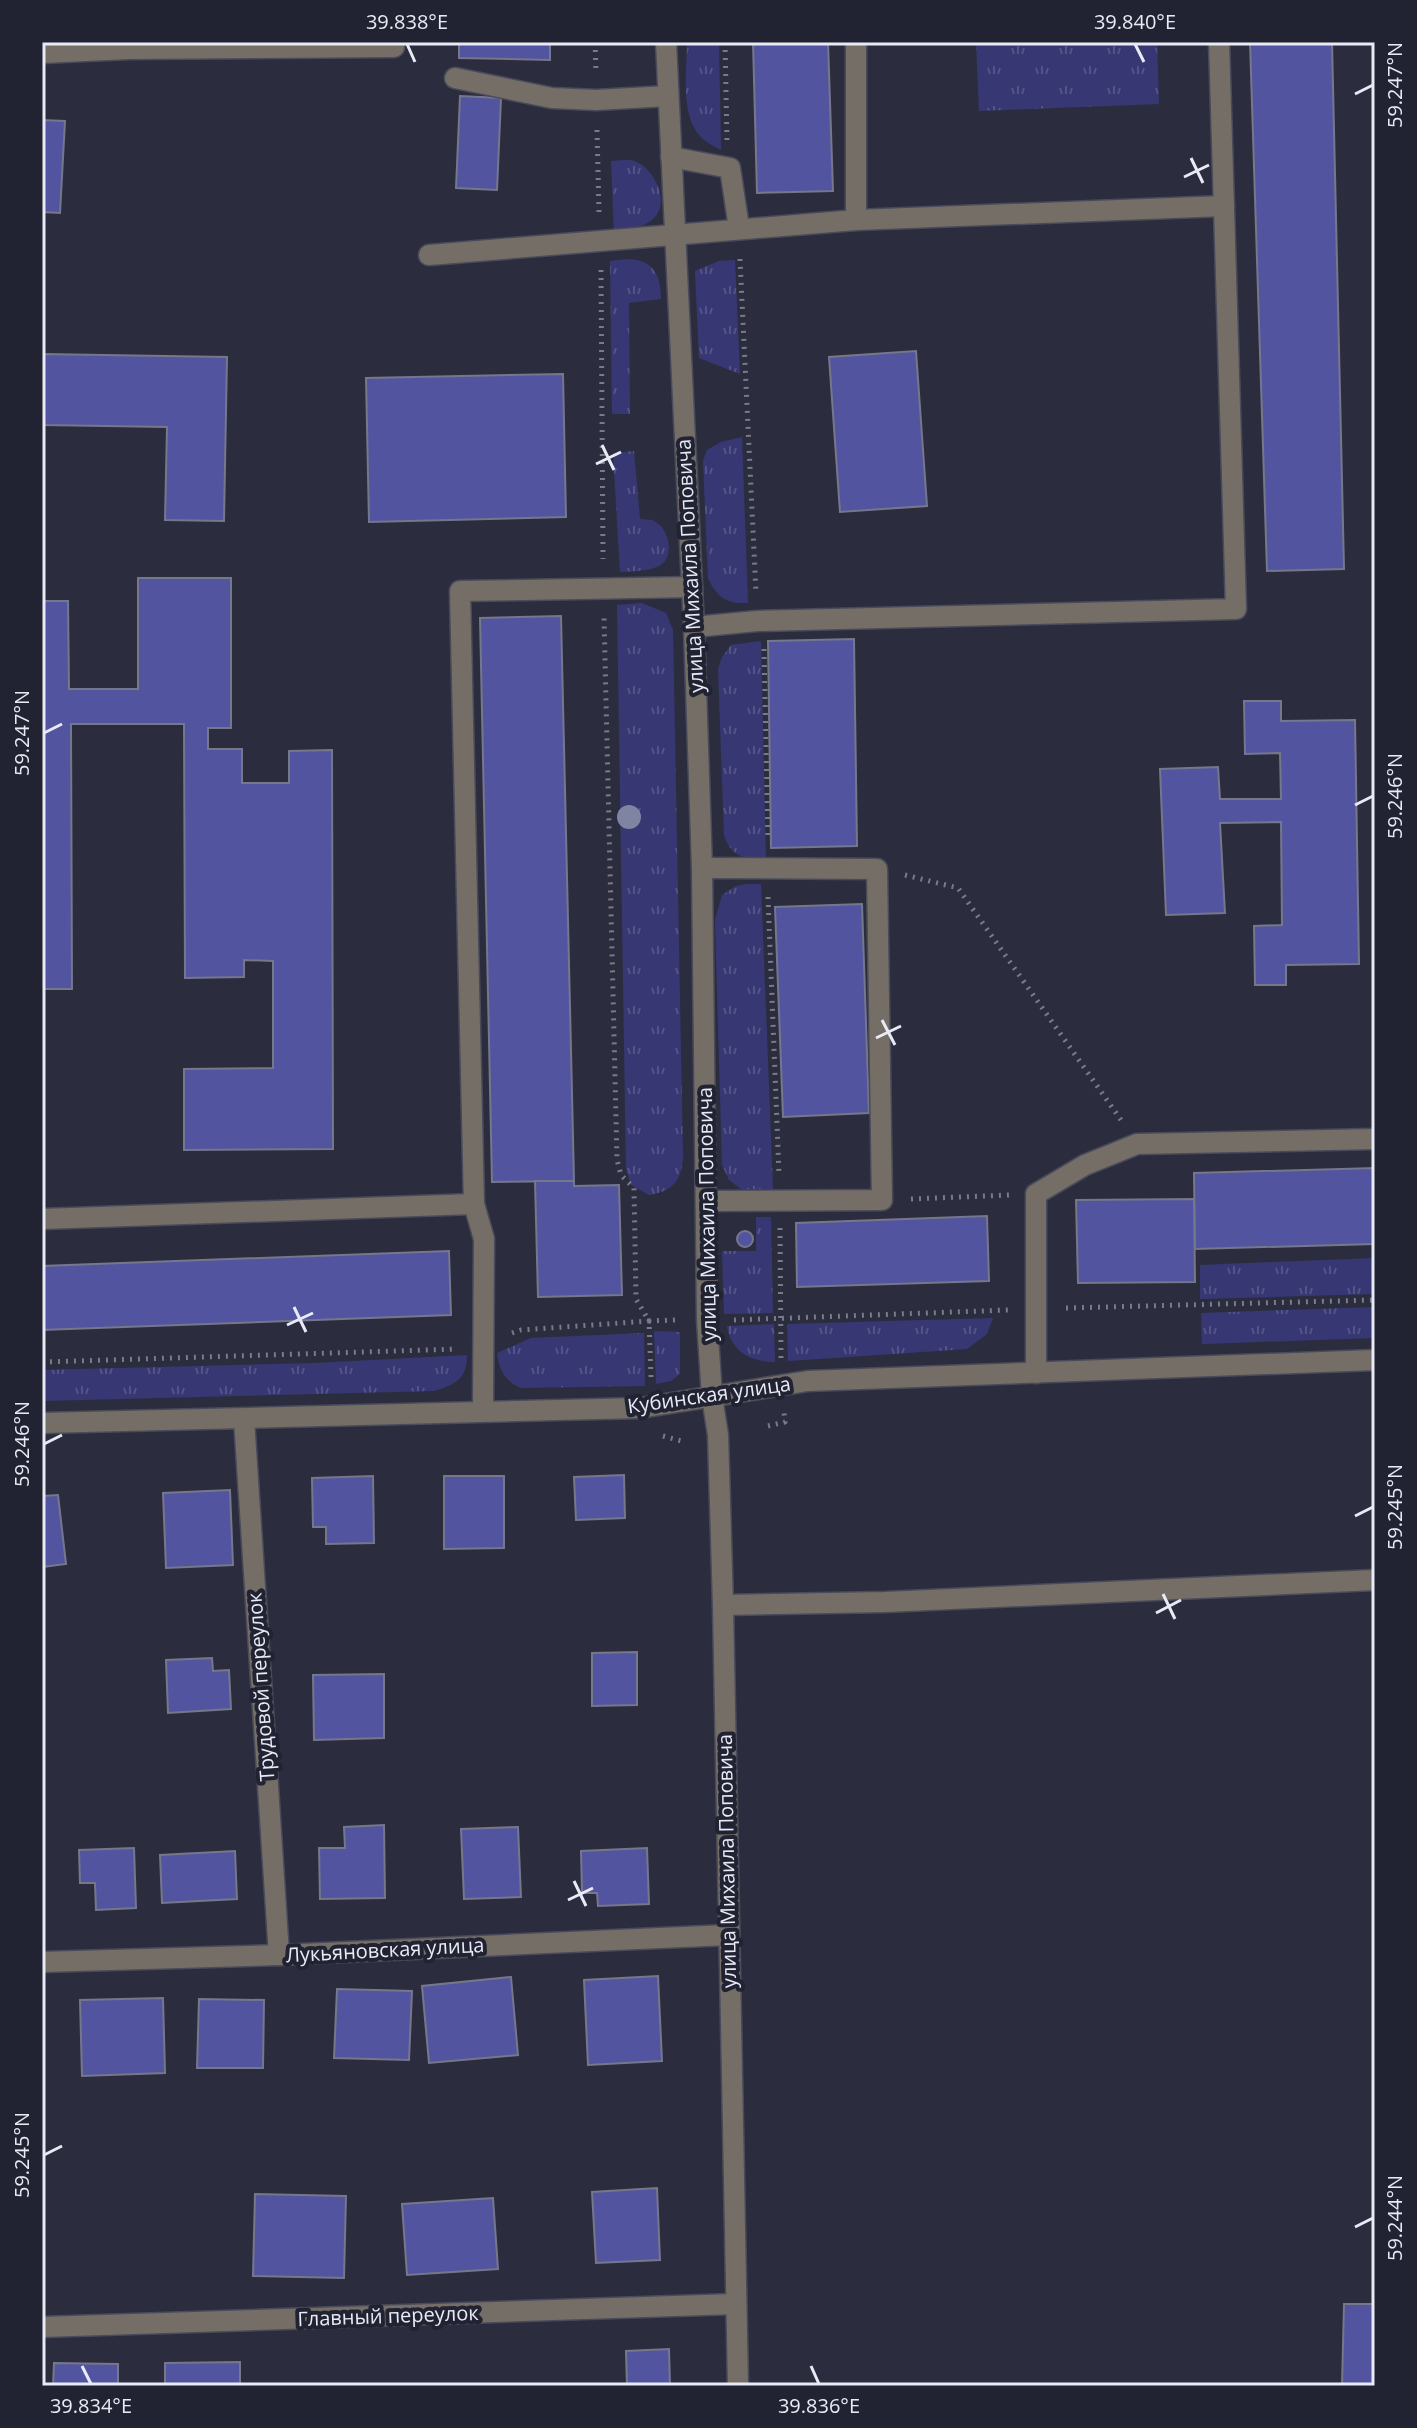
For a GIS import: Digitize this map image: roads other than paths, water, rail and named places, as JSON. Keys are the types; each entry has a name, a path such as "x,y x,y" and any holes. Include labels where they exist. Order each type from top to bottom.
{"street":[{"path":"42,53 116,46 394,47 394,42"},
{"name":"улица Михаила Поповича","path":"666,42 694,627 702,868 707,1320 718,1435 723,1605 738,2386"},
{"path":"856,42 856,220"},
{"path":"694,627 757,621 1236,609 1219,42"},
{"path":"455,78 552,98 596,100 668,96"},
{"path":"671,157 730,168 739,228"},
{"path":"429,255 856,220 1224,206"},
{"path":"483,1411 484,1239 474,1204 460,591 692,587"},
{"path":"702,868 877,869 882,1200 707,1201"},
{"path":"1036,1373 1036,1194 1085,1165 1137,1144 1375,1139"},
{"path":"42,1219 474,1204"},
{"name":"Кубинская улица","path":"42,1423 640,1408 808,1381 1375,1360"},
{"name":"Трудовой переулок","path":"244,1419 279,1955"},
{"path":"723,1605 900,1602 1375,1580"},
{"name":"Лукьяновская улица","path":"42,1962 728,1935"},
{"name":"Главный переулок","path":"42,2327 735,2304"}]}
